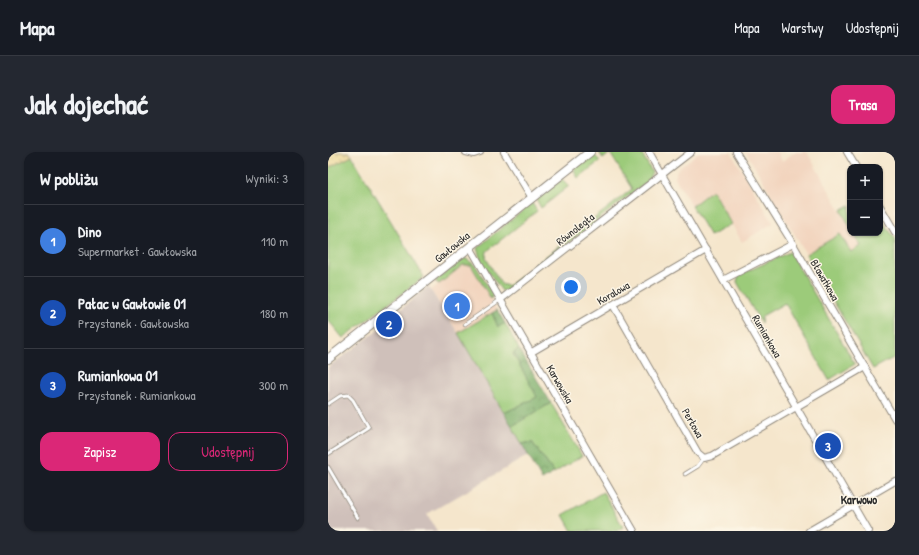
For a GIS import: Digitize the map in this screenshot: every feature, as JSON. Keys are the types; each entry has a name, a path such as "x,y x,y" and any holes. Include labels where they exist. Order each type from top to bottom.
{"street":[{"path":"466,152 474,154 480,152"},
{"path":"504,152 532,198"},
{"name":"Gawłowska","path":"328,359 590,152"},
{"name":"Rumiankowa","path":"649,152 868,531"},
{"name":"Równoległa","path":"500,300 691,152"},
{"name":"Bławatkowa","path":"736,152 793,244 895,419"},
{"path":"847,152 854,164"},
{"path":"883,211 895,232"},
{"path":"723,280 793,244"},
{"name":"Karwowska","path":"470,248 634,531"},
{"name":"Koralowa","path":"530,353 706,250"},
{"name":"Perłowa","path":"613,305 698,452 704,458"},
{"path":"704,458 712,456 865,367"},
{"path":"809,531 895,482"}],"lane":[{"path":"465,324 500,300"},
{"path":"328,404 340,396 348,395 353,400 369,428 328,454"},
{"path":"685,474 698,466 704,458"},
{"path":"328,467 358,518"}],"shaded area":[{"path":"699,152 731,152 773,223 742,242 712,190 692,206 675,178 677,170"},
{"path":"746,152 777,152 782,161 795,152 807,152 847,222 847,236 856,236 861,246 851,252 840,234 806,254"},
{"path":"463,265 471,265 497,310 458,333 431,290"},
{"path":"428,286 458,333 529,455 427,514 437,531 328,531 328,367 384,326 385,328 393,323 391,320 398,312"}],"green space":[{"path":"599,152 641,152 652,172 648,181 531,271 530,269 632,189 610,153 603,159"},
{"path":"593,154 600,161 578,178 574,171 576,166"},
{"path":"352,156 424,277 343,338 328,320 328,168"},
{"path":"562,179 569,186 541,208 536,199"},
{"path":"712,190 731,224 710,236 692,206"},
{"path":"532,203 537,211 487,251 486,258 501,284 508,286 522,275 523,277 507,291 502,291 481,261 477,248"},
{"path":"847,207 847,221 841,210"},
{"path":"883,222 895,238 895,357 873,369 806,254 840,234 851,252 861,246 856,236 883,236"},
{"path":"790,252 855,364 829,380 785,303 762,316 761,323 737,282 739,275"},
{"path":"465,258 476,266 493,295 491,299 471,265 463,265 439,284 435,281"},
{"path":"497,310 505,323 498,327 492,313"},
{"path":"492,313 498,327 505,323 519,349 513,354 538,397 504,413 458,333"},
{"path":"519,349 551,403 512,426 504,413 537,397 513,353"},
{"path":"551,403 582,456 554,473 532,442 522,444 512,426"},
{"path":"532,442 554,473 542,480 522,444"},
{"path":"603,492 623,527 617,531 572,531 563,515"}],"sand":[{"path":"328,152 349,152 352,156 328,168"}],"place":[{"name":"Dino","path":"457,306"},
{"name":"Pałac w Gawłowie 01","path":"389,324"},
{"name":"Rumiankowa 01","path":"828,446"}],"district":[{"name":"Karwowo","path":"859,500"}]}
